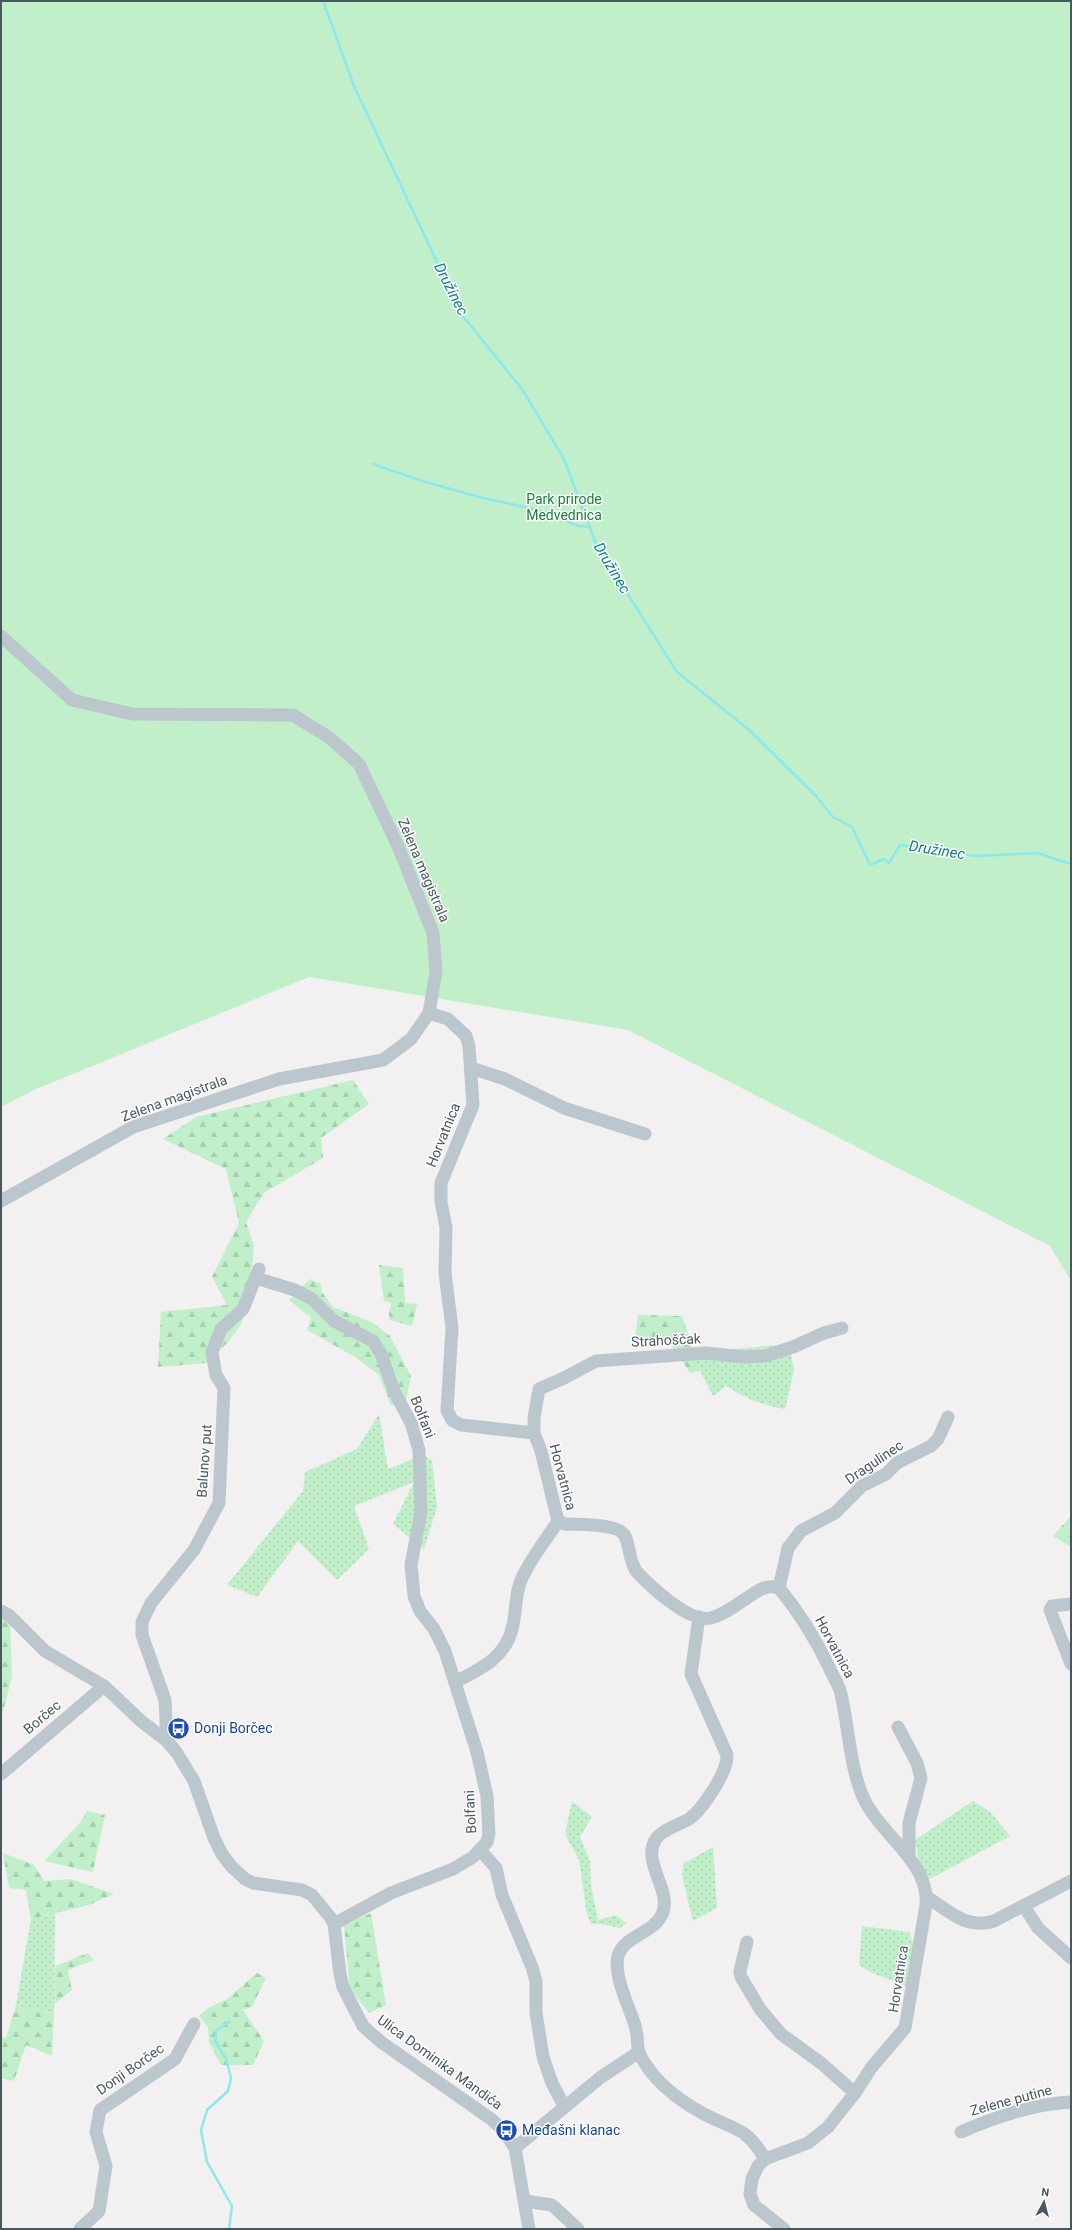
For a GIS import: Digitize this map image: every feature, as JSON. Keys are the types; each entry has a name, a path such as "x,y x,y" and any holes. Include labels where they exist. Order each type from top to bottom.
{"street":[{"name":"Zelena magistrala","path":"1,636 72,700 132,714 293,715 330,738 359,764 398,846 433,933 436,972 429,1013 411,1039 383,1060 278,1079 133,1127 1,1201"},
{"name":"Horvatnica","path":"429,1013 448,1019 466,1036 469,1046 473,1105 441,1183 441,1202 446,1227 445,1273 452,1328 447,1410 452,1420 461,1425 534,1433 541,1451 558,1521 565,1524 610,1526 621,1531 625,1536 630,1560 636,1571 675,1605 699,1617"},
{"path":"471,1068 505,1079 564,1108 646,1134"},
{"name":"Bolfani","path":"258,1274 312,1299 334,1321 373,1341 381,1354 394,1392 411,1423 419,1450 421,1512 411,1565 414,1596 420,1611 441,1640 477,1752 487,1796 489,1834 480,1850 464,1864 391,1893 334,1924"},
{"name":"Balunov put","path":"167,1741 165,1700 142,1635 142,1622 151,1603 194,1550 219,1503 224,1388 216,1375 212,1352 221,1329 243,1308 258,1274"},
{"name":"Strahoščak","path":"534,1433 534,1418 539,1389 596,1361 706,1353 745,1357 765,1356 793,1347 824,1333 842,1328"},
{"name":"Dragulinec","path":"779,1588 786,1553 796,1536 809,1526 835,1513 862,1486 886,1474 897,1463 931,1446 938,1439 948,1417"},
{"path":"455,1682 486,1666 498,1656 506,1646 513,1627 521,1582 558,1521"},
{"path":"779,1588 765,1587 712,1618 699,1617 691,1674 727,1755 728,1761 722,1774 696,1813 661,1833 653,1843 653,1858 664,1899 663,1913 657,1922 625,1945 618,1955 619,1973 624,1995 635,2025 639,2052 655,2076 668,2090 703,2114 744,2131 758,2147 765,2159 758,2166 752,2179 751,2199 759,2210 784,2229"},
{"name":"Horvatnica","path":"765,2159 798,2148 818,2136 842,2110 871,2068 900,2036 907,2024 927,1897 923,1882 909,1857 895,1843 866,1804 857,1775 838,1687 813,1634 779,1588"},
{"path":"1071,1604 1058,1604 1052,1606 1050,1610 1071,1664"},
{"name":"Ulica Dominika Mandića","path":"1,1612 9,1615 45,1651 104,1686 141,1721 167,1741 194,1781 214,1838 222,1854 231,1866 245,1879 253,1883 289,1886 312,1895 334,1924 343,1987 364,2026 380,2042 491,2119 503,2130 515,2148 529,2229"},
{"name":"Borčec","path":"1,1774 104,1686"},
{"name":"Horvatnica","path":"898,1727 917,1763 921,1778 909,1823 909,1857"},
{"path":"480,1850 496,1868 502,1895 532,1967 536,1982 536,2014 543,2057 552,2083 564,2106"},
{"path":"927,1897 955,1917 977,1924 994,1921 1071,1881"},
{"path":"1024,1906 1038,1928 1071,1958"},
{"path":"747,1942 740,1971 741,1978 764,2014 781,2034 821,2064 855,2093"},
{"name":"Donji Borčec","path":"80,2229 99,2211 106,2166 96,2132 100,2110 174,2059 194,2024"},
{"path":"515,2148 601,2077 639,2052"},
{"name":"Zelene putine","path":"961,2132 986,2121 1020,2111 1071,2102"},
{"path":"525,2201 552,2205 578,2229"}],"green space":[{"name":"Park prirode Medvednica","path":"1,1 1071,1 1071,1281 1050,1246 628,1030 309,977 34,1090 1,1107"},
{"path":"353,1080 369,1104 321,1138 323,1158 264,1193 246,1222 254,1246 251,1277 242,1323 228,1342 207,1363 158,1367 161,1312 227,1305 212,1277 239,1223 226,1169 163,1139 196,1117"},
{"path":"379,1265 403,1268 405,1303 417,1304 412,1326 389,1320 389,1311 392,1303 384,1301"},
{"path":"310,1279 321,1284 322,1292 333,1307 372,1322 390,1336 411,1376 406,1401 391,1406 379,1375 355,1357 307,1330 311,1318 289,1300"},
{"path":"638,1315 682,1316 700,1371 690,1373 671,1344 634,1343"},
{"path":"789,1344 794,1371 785,1409 754,1401 726,1386 713,1396 700,1371 694,1353"},
{"path":"379,1414 388,1469 423,1455 432,1460 437,1507 424,1549 393,1524 414,1482 354,1506 369,1549 337,1580 298,1541 257,1597 227,1585 303,1491 305,1472 357,1449"},
{"path":"1071,1516 1071,1547 1053,1536"},
{"path":"1,1616 10,1620 12,1676 1,1720"},
{"path":"572,1801 592,1817 580,1837 590,1861 591,1886 598,1920 616,1915 626,1923 620,1928 602,1924 591,1924 587,1914 579,1860 565,1834"},
{"path":"973,1801 991,1813 1010,1836 926,1881 920,1867 915,1840"},
{"path":"87,1811 105,1815 93,1872 44,1861 79,1824"},
{"path":"713,1847 717,1908 693,1921 682,1876 683,1864"},
{"path":"3,1853 34,1865 44,1881 71,1879 114,1894 89,1905 31,1919 26,1890 9,1888"},
{"path":"55,1913 54,2013 16,2005 31,1919"},
{"path":"371,1913 386,2005 369,2013 350,1989 344,1926"},
{"path":"862,1926 909,1932 915,1947 910,1988 870,1972 859,1965"},
{"path":"88,1953 94,1960 68,1970 72,1990 54,2004 55,1966"},
{"path":"257,1973 266,1978 252,2007 243,2010 264,2041 253,2065 221,2065 209,2042 208,2027 199,2016 208,2008 226,2000"},
{"path":"16,2005 54,2013 52,2056 26,2045 14,2081 1,2078 1,2037 6,2038"}],"waterway":[{"name":"Družinec","path":"323,1 354,86 462,315 522,389 564,459 596,544 677,672 748,729 816,796 833,817 852,827 870,865 884,859 889,863 900,845 975,856 1037,853 1071,864"},
{"path":"373,464 422,481 483,498 534,509 579,526 589,527"},
{"path":"229,2022 216,2031 215,2041 226,2059 231,2078 228,2091 207,2110 201,2130 207,2162 232,2206 229,2229"}],"place":[{"name":"Donji Borčec","path":"179,1728"},
{"name":"Međašni klanac","path":"507,2130"}]}
